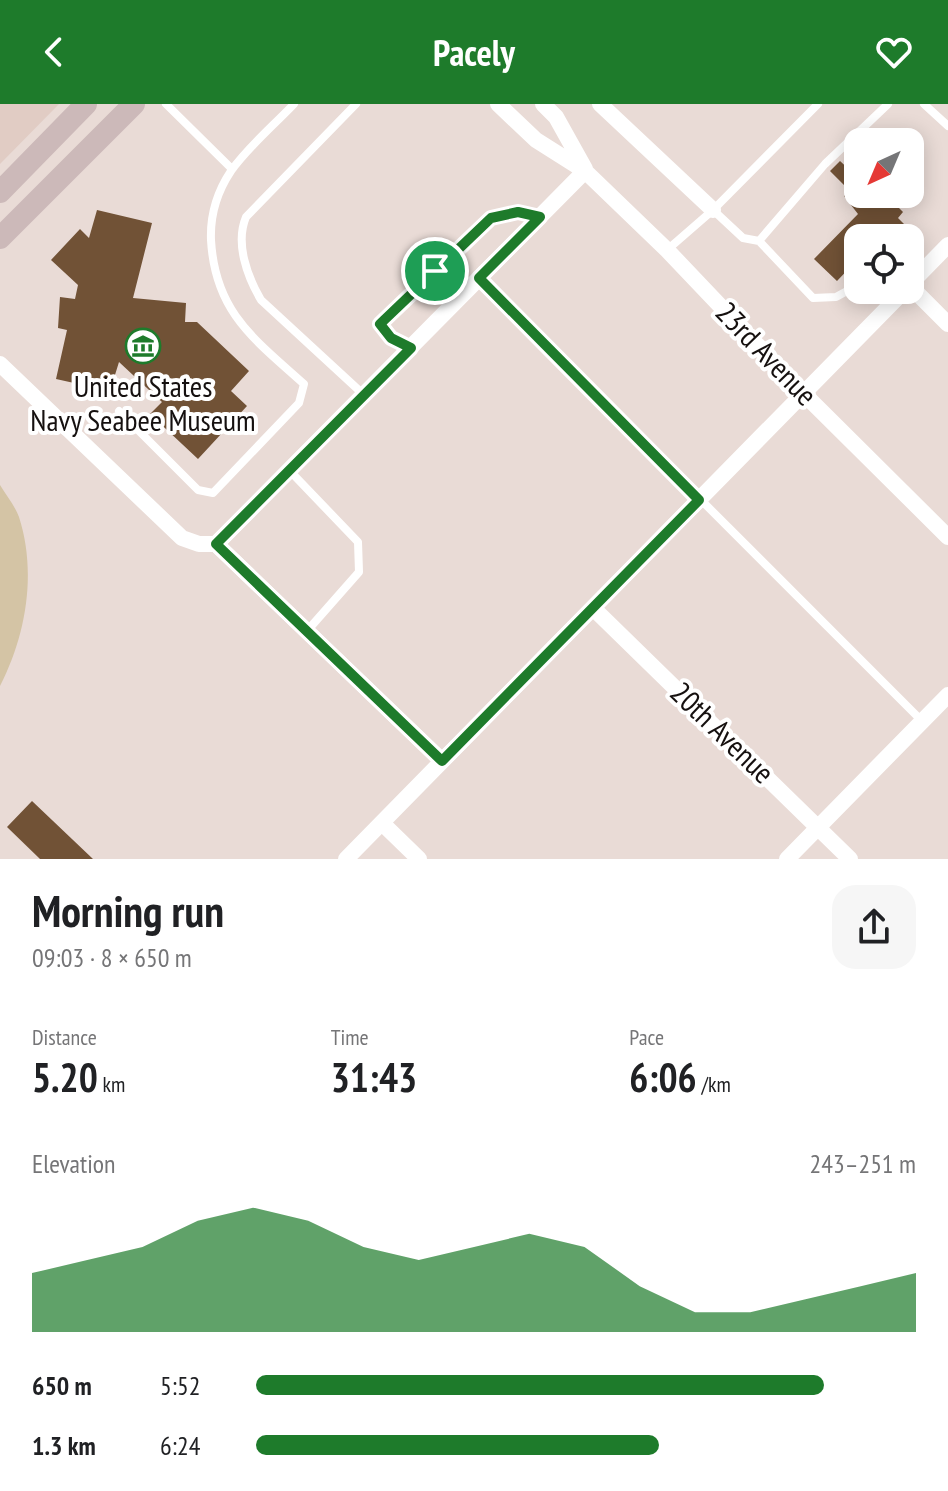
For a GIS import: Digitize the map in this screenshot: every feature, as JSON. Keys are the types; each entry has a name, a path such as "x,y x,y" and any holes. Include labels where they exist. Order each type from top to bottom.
{"main road":[{"path":"0,192 86,104"},
{"path":"0,238 134,104"}],"street":[{"name":"23rd Avenue","path":"498,104 536,140 585,171 667,250 803,393 948,537"},
{"name":"23rd Avenue","path":"543,104 556,117 585,171"},
{"path":"600,104 713,210"},
{"path":"216,544 585,171"},
{"path":"924,270 948,245"},
{"path":"924,299 948,324"},
{"path":"346,859 892,304"},
{"path":"0,364 182,538 199,544 216,544 442,761"},
{"name":"20th Avenue","path":"593,608 850,859"},
{"path":"787,859 948,695"},
{"path":"382,823 419,859"}],"lane":[{"path":"166,104 232,169"},
{"path":"119,411 198,490 213,493 299,403 304,384 250,335 225,300 213,274 213,213 217,194 232,169 294,104"},
{"path":"356,104 246,217 240,232 250,281 261,300 364,395"},
{"path":"667,250 713,210 818,104"},
{"path":"759,241 825,164 888,104"},
{"path":"924,104 948,126"},
{"path":"713,210 743,238 759,241 813,298 836,297 844,293"},
{"path":"411,348 391,338 380,324 491,218 518,212 540,217"},
{"path":"479,278 922,721"},
{"path":"886,304 889,307"},
{"path":"289,470 358,542 359,572 306,632"}],"shaded area":[{"path":"0,104 59,104 0,164"},
{"path":"0,485 19,517 28,582 22,625 0,686"}],"building":[{"path":"840,161 844,165 844,185 830,171"},
{"path":"853,208 899,208 903,212 898,218 904,224 848,224 858,214"},
{"name":"United States Navy Seabee Museum","path":"97,210 152,223 133,298 186,303 185,322 197,322 249,371 231,391 247,406 198,459 150,414 162,402 119,362 110,391 56,379 67,330 58,328 60,297 75,299 78,285 51,260 80,229 89,238"},
{"path":"844,228 844,274 837,281 814,259"},
{"path":"32,801 93,859 40,859 7,827"}],"place":[{"name":"United States Navy Seabee Museum","path":"143,346"}],"route":[{"path":"518,212 540,217 479,278 699,500 442,761 216,544 411,348 391,338 380,328 380,324 435,271 491,218 518,212"}]}
